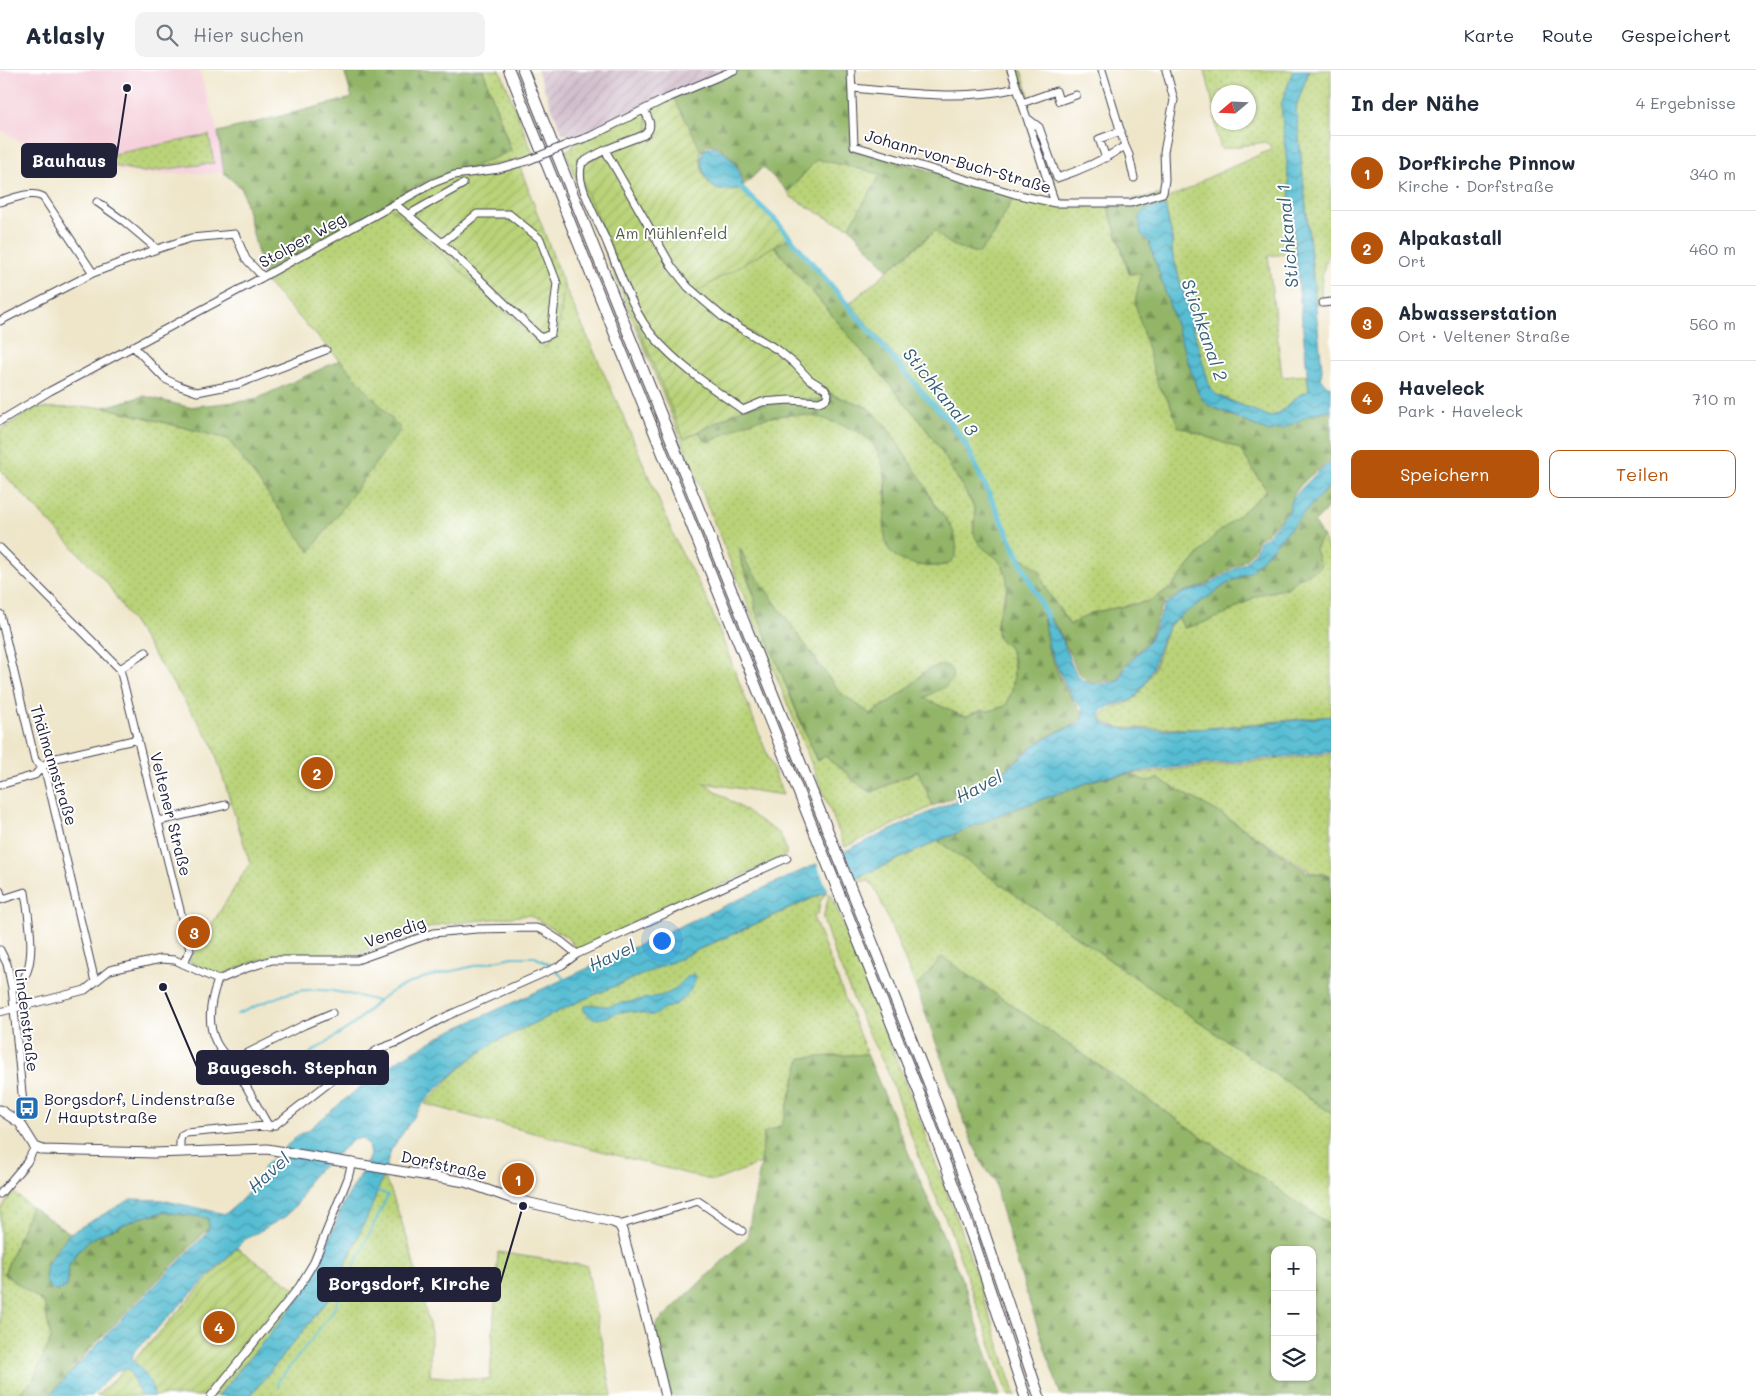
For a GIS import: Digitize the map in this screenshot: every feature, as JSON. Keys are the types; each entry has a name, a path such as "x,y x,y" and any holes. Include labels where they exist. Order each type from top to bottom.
{"highway":[{"path":"509,70 920,1095 956,1192 1025,1396"},
{"path":"523,70 960,1163 1007,1296 1038,1396"}],"main road":[{"path":"0,1110 20,1123 36,1147"},
{"name":"Dorfstraße","path":"36,1147 43,1150 154,1153 267,1148 465,1182 514,1199 619,1225"},
{"path":"619,1225 635,1278 664,1396"}],"street":[{"name":"Stolper Weg","path":"0,421 50,391 442,179 499,169 527,161 734,70"},
{"path":"851,70 852,88 939,96 1001,92 1017,88"},
{"path":"1011,70 1056,203"},
{"path":"1102,70 1125,146 1130,155 1134,178"},
{"name":"Johann-von-Buch-Straße","path":"852,88 854,146 1015,194 1056,203 1131,203 1163,193 1165,180 1164,152 1174,100 1166,70"},
{"path":"1022,102 1056,91 1059,100 1076,95"},
{"path":"605,150 672,267 683,282 725,319 786,356 809,379 825,389 828,394 826,399 819,402 790,400 762,402 743,410 678,360 652,336 638,313 619,272 581,179 580,167 582,163 605,150 648,133 650,124 644,110"},
{"path":"1027,118 1040,127 1057,178 1084,169 1125,146"},
{"path":"1106,158 1099,139 1121,131"},
{"path":"408,214 463,184"},
{"path":"0,202 30,194 37,194 43,197 93,273"},
{"path":"97,202 126,222 157,249"},
{"path":"395,204 442,243 541,338 550,334 556,283 540,238 509,214 477,214 442,243"},
{"path":"0,321 93,273 191,238 235,234 246,259 262,277"},
{"path":"1322,303 1331,302"},
{"path":"133,346 165,379 197,392 238,384 326,350"},
{"path":"0,548 120,669 146,652"},
{"name":"Thälmannstraße","path":"0,614 34,760 42,767 47,778 95,982"},
{"name":"Veltener Straße","path":"120,669 190,950 182,964"},
{"path":"0,785 35,775 52,759 138,740"},
{"path":"159,821 226,805"},
{"path":"180,1152 180,1140 182,1135 186,1133 269,1127 282,1120 334,1079 379,1049 398,1042 447,1016 562,965 576,954 786,858"},
{"path":"0,891 1,900 25,892 31,935 30,963 22,982 12,988"},
{"name":"Venedig","path":"218,980 244,968 272,960 357,960 427,934 477,929 536,928 544,930 576,954"},
{"name":"Lindenstraße","path":"0,950 7,964 15,1008 24,1114 20,1123"},
{"path":"0,1012 85,990 110,970 161,958 175,960 218,980 210,1004 210,1022 219,1048 232,1061 269,1127"},
{"path":"232,1061 332,1013"},
{"path":"0,1194 27,1162 36,1147"},
{"path":"211,1396 299,1287 314,1262 348,1178 352,1162"},
{"path":"619,1225 698,1201 742,1231"}],"shaded area":[{"path":"1,70 199,70 218,132 224,173 144,174 63,162 15,139 0,129"},
{"path":"537,70 726,70 606,125 573,137 562,133"}],"green space":[{"path":"344,70 483,70 511,151 462,171 429,179 263,274 242,189 224,173 218,132 352,98"},
{"path":"483,70 500,70 533,154 521,159 462,171 511,150"},
{"path":"743,70 848,70 855,148 1014,196 994,235 979,253 955,246 935,231 888,270 849,227 881,174 817,159 788,192 763,167 742,187 741,174 738,168 724,151 712,144 708,145 701,152 673,97"},
{"path":"1012,70 1021,70 1029,96 1022,98"},
{"path":"1205,70 1293,70 1281,105 1296,253 1268,256 1282,377 1307,375 1309,391 1303,393 1282,411 1270,417 1217,395 1210,388 1172,252 1172,238 1164,200 1271,149 1270,145 1265,142 1221,149 1217,130 1256,130 1256,85 1211,85 1211,96"},
{"path":"1309,70 1331,70 1331,250 1322,276 1321,304 1316,304 1296,107"},
{"name":"Am Mühlenfeld","path":"673,97 700,149 703,172 709,183 718,189 739,189 788,238 694,293 769,345 826,392 823,400 790,399 743,408 684,439 637,324 643,318 583,184 583,163 648,134 646,110"},
{"path":"646,110 650,118 620,270 684,439 699,432 705,441 710,441 746,423 764,418 794,414 811,415 848,426 867,438 881,457 886,482 886,539 890,551 920,565 947,565 956,542 951,526 933,502 900,447 875,414 867,407 827,393 769,345 694,293 774,246 921,422 943,453 970,500 975,510 976,520 973,526 985,549 999,559 1005,570 1008,584 1002,605 1008,647 1013,660 1014,676 1011,693 1005,706 989,711 982,710 967,716 960,715 923,698 946,686 924,672 909,688 871,714 840,693 748,565 740,550 741,562 756,601 755,609 816,760 825,756 848,774 852,780 872,792 918,771 933,806 845,847 565,151 573,148 572,145"},
{"path":"209,135 214,163 144,172 84,160"},
{"path":"817,159 882,174 850,227 833,221 791,197 788,192"},
{"path":"520,167 564,285 559,328 545,348 387,204 429,179 462,171 501,172"},
{"path":"1163,194 1165,206 1146,209 1141,234 1149,242 1198,392 1203,400 1210,406 1269,432 1314,413 1331,410 1331,461 1304,481 1294,494 1290,509 1266,534 1258,539 1252,552 1245,560 1203,586 1183,592 1163,604 1148,641 1124,667 1118,680 1093,683 1087,681 1078,672 1061,635 1044,608 1020,556 1040,571 1046,589 1070,625 1091,613 1149,601 1170,589 1212,538 1267,491 1240,449 1178,426 1170,403 1158,386 1135,303 1141,273 1130,274 1107,204"},
{"path":"1014,196 1107,204 1129,274 1141,273 1158,386 1170,403 1178,426 1240,449 1267,491 1212,538 1170,589 1149,601 1091,613 1070,625 1051,598 1036,570 1020,556 966,442 947,416 850,303 935,231 955,246 979,253 994,235"},
{"path":"387,204 545,348 559,328 564,285 625,420 678,546 706,597 783,795 704,783 780,834 786,849 786,855 578,952 567,937 529,915 438,925 384,943 354,956 274,956 218,976 189,961 250,863 212,743 107,583 0,470 0,430 36,408 104,407 228,439 310,551 400,429 340,360 263,279 263,274"},
{"path":"788,238 945,421 970,456 1042,610 1048,648 1062,682 1074,702 1083,712 1082,717 1076,724 1046,737 989,780 933,806 918,771 872,792 861,787 826,756 817,760 755,609 754,594 742,564 740,548 748,565 840,693 871,714 905,691 926,671 936,666 948,666 952,671 953,678 946,686 924,698 960,715 967,716 982,710 989,711 1005,706 1011,694 1014,663 1011,650 999,639 996,626 1007,588 1005,571 997,559 978,543 974,533 974,507 921,422 774,246"},
{"path":"340,360 401,429 310,552 228,439 104,407 144,396 188,407 254,400"},
{"path":"827,393 869,409 887,427 921,478 935,506 952,528 956,549 953,560 949,563 936,566 917,565 897,558 890,551 884,526 887,488 882,463 872,443 856,430 820,418 790,415 769,417 750,422 709,442 705,441 699,432 743,408"},
{"path":"1331,484 1331,505 1314,523 1322,536 1315,549 1321,567 1300,578 1287,588 1258,595 1226,614 1184,628 1178,617 1228,583 1250,572"},
{"path":"1322,536 1331,554 1331,716 1199,729 1120,728 1102,721 1102,715 1106,711 1133,700 1139,693 1154,667 1166,632 1178,617 1184,628 1226,614 1258,595 1287,588 1320,567 1315,549"},
{"path":"1331,754 1331,876 1309,871 1220,813 1158,779 1146,782 1131,774"},
{"path":"1131,774 1146,781 1158,779 1220,813 1307,872 1331,877 1331,1113 938,841 1009,811 1101,778"},
{"path":"938,841 1331,1113 1331,1226 942,957 916,987 877,892 869,881 859,881 858,878"},
{"path":"830,891 960,1226 1016,1396 1009,1396 950,1229 922,1165 887,1070 865,1027 834,952 823,919"},
{"path":"827,892 820,901 818,913 813,917 867,1054 801,1058 782,1125 764,1133 761,1163 714,1181 425,1104 450,1078 485,1048 495,1042 580,1001 679,958 681,959"},
{"path":"942,957 1331,1226 1331,1396 1061,1396 1027,1295 999,1202 995,1180 984,1167 970,1137 916,987"},
{"path":"867,1054 967,1292 1000,1396 670,1396 655,1325 747,1238 761,1163 764,1133 782,1125 801,1058"},
{"path":"383,1177 390,1188 407,1238 431,1332 430,1376 490,1380 498,1252 587,1266 612,1396 250,1396 329,1299 348,1261"},
{"path":"13,1192 31,1207 4,1274 44,1303 51,1339 33,1380 16,1396 0,1396 0,1210"},
{"path":"31,1207 70,1233 52,1256 46,1276 47,1284 67,1286 69,1265 75,1255 87,1242 101,1234 139,1218 164,1212 208,1217 209,1228 87,1352 68,1377 49,1396 16,1396 33,1380 51,1339 44,1303 4,1274"},
{"path":"237,1248 303,1294 218,1396 96,1396 133,1360"}],"water":[{"path":"1293,70 1309,70 1296,107 1322,369 1321,378 1326,385 1331,387 1331,410 1314,413 1282,429 1269,432 1210,406 1198,392 1149,242 1141,234 1139,218 1146,209 1165,206 1172,238 1172,252 1210,388 1217,395 1270,417 1282,411 1303,393 1309,391 1281,105"},
{"path":"712,146 718,148 734,162 742,182 741,188 720,190 709,182 702,166 702,155 704,150"},
{"name":"Havel","path":"1331,463 1331,484 1250,572 1228,583 1171,623 1147,680 1141,689 1134,698 1108,707 1101,713 1100,718 1109,726 1133,730 1167,730 1247,725 1331,716 1331,752 1149,770 1101,778 1009,811 938,841 681,959 580,1001 495,1042 469,1060 435,1090 422,1105 391,1150 370,1211 329,1299 250,1396 218,1396 303,1294 318,1268 343,1204 363,1171 370,1155 368,1144 361,1138 353,1140 310,1178 299,1201 286,1216 244,1240 134,1352 132,1359 150,1382 154,1396 142,1396 128,1369 123,1369 113,1374 92,1396 49,1396 205,1235 209,1228 208,1218 164,1212 139,1218 87,1242 69,1265 67,1286 60,1291 51,1289 47,1284 45,1276 48,1262 70,1233 131,1199 162,1200 225,1214 248,1192 259,1178 264,1166 299,1135 307,1131 354,1092 400,1059 446,1033 990,783 1037,744 1060,731 1079,724 1084,715 1083,709 1075,701 1066,686 1049,648 1043,611 1045,611 1064,643 1074,670 1083,680 1095,684 1119,681 1125,668 1149,641 1165,605 1183,593 1204,587 1246,562 1254,553 1259,541 1267,536 1290,510 1290,502 1302,488 1320,470"},
{"path":"693,974 696,976 695,980 691,989 684,997 677,1004 662,1009 655,1015 627,1011 597,1019 592,1018 583,1008 588,1005 609,1006 663,995 672,991"}],"pier":[{"path":"843,849 857,882 829,894 816,861"}],"waterway":[{"name":"Stichkanal 3","path":"741,188 775,220 929,400 946,417 965,443 1047,617"},
{"path":"264,1084 354,1024 378,1001 395,989 423,978 512,957 535,957 552,966"},
{"path":"556,970 564,979"},
{"path":"237,1014 280,996 305,990 326,990 378,1001"},
{"path":"279,1387 277,1383 332,1313 388,1195 377,1191"}],"place":[{"name":"Bauhaus","path":"127,88"},
{"name":"Alpakastall","path":"317,773"},
{"name":"Abwasserstation","path":"194,932"},
{"name":"Baugesch. Stephan","path":"163,987"},
{"name":"Borgsdorf, Lindenstraße / Hauptstraße","path":"27,1108"},
{"name":"Dorfkirche Pinnow","path":"518,1179"},
{"name":"Borgsdorf, Kirche","path":"523,1206"},
{"name":"Haveleck","path":"219,1327"}],"water label":[{"name":"Stichkanal 1","path":"1288,236"},
{"name":"Stichkanal 2","path":"1204,330"}]}
